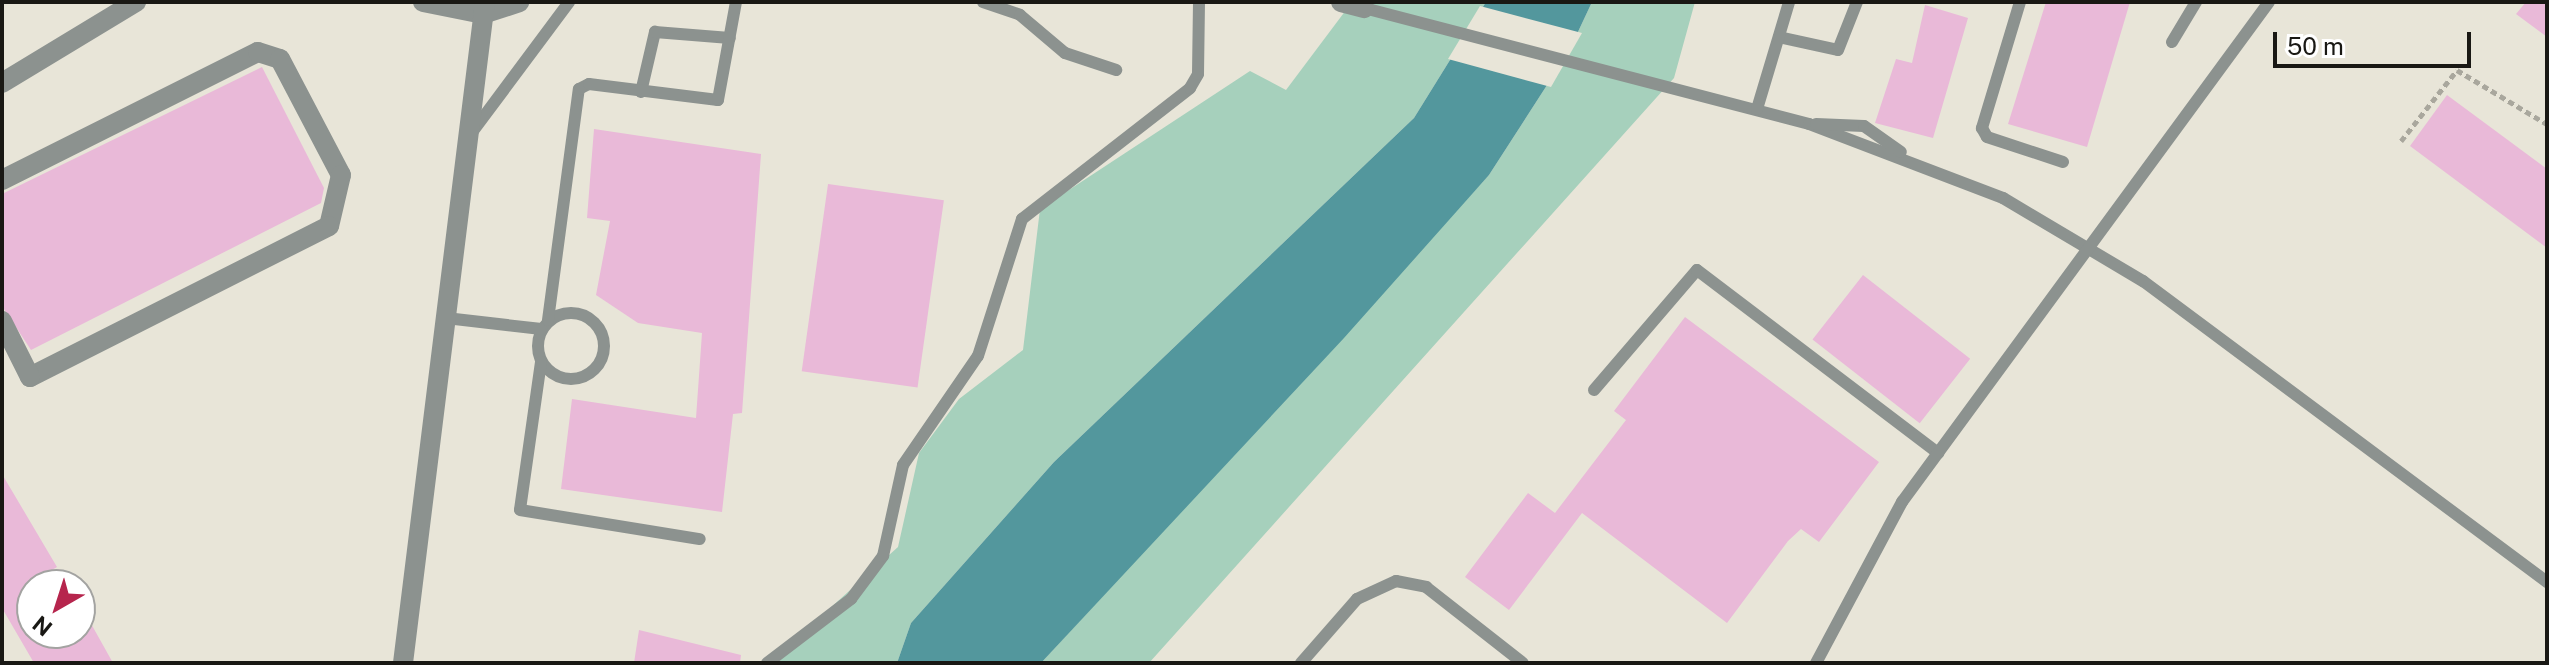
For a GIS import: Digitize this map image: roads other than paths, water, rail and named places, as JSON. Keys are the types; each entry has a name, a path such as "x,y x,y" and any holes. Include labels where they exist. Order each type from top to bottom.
{"street":[{"path":"2,83 136,2"},
{"path":"423,2 484,8 519,2"},
{"path":"1341,2 1364,8"},
{"path":"403,663 484,8"},
{"path":"2,180 258,52 280,59 341,175 329,226 30,377 2,321"},
{"path":"2,368 20,357"}],"lane":[{"path":"468,137 569,2"},
{"path":"700,539 520,510 573,101 589,84 718,100 736,2"},
{"path":"983,2 1020,15 1065,53 1116,70"},
{"path":"767,663 851,599 883,556 903,465 978,356 1022,219 1190,88 1198,74 1199,2"},
{"path":"1757,109 1789,2"},
{"path":"1779,37 1838,50 1857,2"},
{"path":"2020,2 1982,128 1987,137 2063,162"},
{"path":"2172,42 2196,2"},
{"path":"1816,663 1902,502 2266,6 2251,2"},
{"path":"1364,8 1707,99 1757,109 1809,124 1858,148 1904,154"},
{"path":"641,92 655,32 730,38"},
{"path":"1809,124 1864,126 1904,154 2092,247 2547,582"},
{"path":"1594,390 1697,270 1938,453"},
{"path":"446,318 545,324 568,312 588,317 602,334 603,355 592,372 570,380 541,362"},
{"path":"1301,663 1357,599 1396,581 1426,587 1523,663"}],"water":[{"path":"1486,2 1592,2 1569,51 1489,175 1344,338 1041,663 897,663 911,623 1054,462 1414,118"}]}
